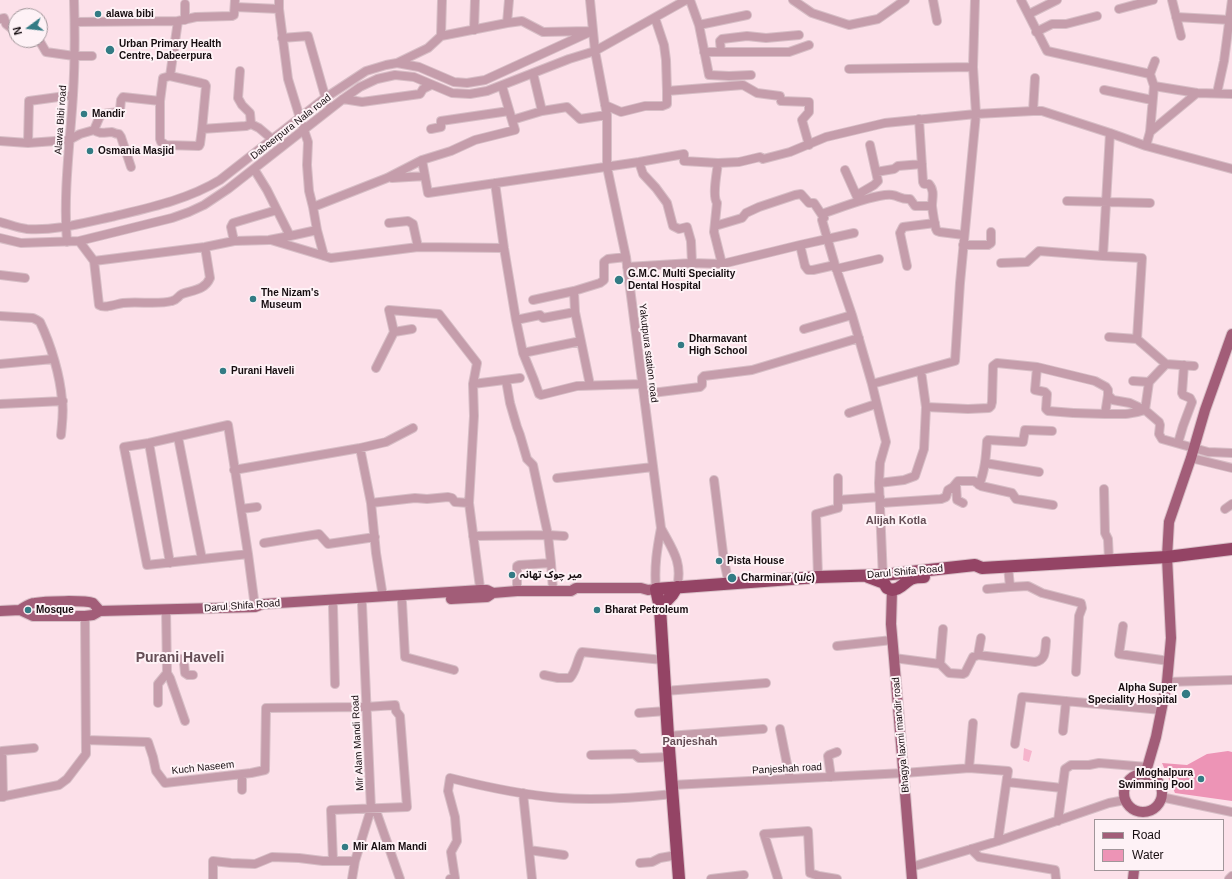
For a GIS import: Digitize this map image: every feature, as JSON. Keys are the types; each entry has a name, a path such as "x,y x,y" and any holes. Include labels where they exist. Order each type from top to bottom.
{"highway":[{"name":"Darul Shifa Road","path":"652,589 865,575 886,583 975,565 982,568 1167,557 1232,549"},
{"path":"886,583 899,589 912,578 975,571 982,568"},
{"path":"660,608 677,587"},
{"path":"652,589 660,608 678,879"}],"main road":[{"path":"1146,771 1156,737 1168,682 1171,638 1167,557 1169,522 1193,453 1205,410 1232,334"},
{"name":"Bhagya laxmi mandir road","path":"886,583 894,658 912,879"},
{"name":"Darul Shifa Road","path":"0,611 20,610 33,616 85,616 93,615 100,611 256,607 264,604 383,597 574,589 576,594 641,593 652,589"},
{"path":"256,607 264,610 275,610 402,602 486,593"},
{"path":"20,610 25,606 34,603 83,602 93,603 100,611"},
{"path":"1146,771 1160,786 1161,796 1156,807 1141,816 1129,806 1125,800 1124,793 1125,785 1130,779 1146,771"}],"street":[{"name":"Alawa Bibi road","path":"67,242 66,228 69,140 73,95 75,22 74,0"},
{"path":"279,0 282,38 288,79 308,142 309,191 324,256"},
{"path":"442,0 442,36"},
{"path":"474,30 475,0"},
{"path":"507,23 509,0"},
{"name":"Yakutpura station road","path":"590,0 594,51 607,115 607,167 626,257 661,528 679,567 680,577 677,587"},
{"name":"Dabeerpura Nala road","path":"0,238 21,243 79,241 172,218 204,205 228,189 329,109 360,87 377,79 395,75 414,77 452,94 470,94 487,91 569,59 594,51 686,0"},
{"path":"690,0 699,25 709,74 709,88"},
{"path":"793,0 812,13 849,25 878,19 905,0"},
{"path":"933,0 937,21"},
{"path":"872,384 955,361 963,245 976,114 973,67 975,0"},
{"path":"1021,0 1047,51 1150,74"},
{"path":"1029,14 1057,0"},
{"path":"1119,9 1153,0"},
{"path":"1172,0 1181,36"},
{"path":"1217,93 1224,61 1232,0"},
{"path":"75,22 182,21 196,17 232,16 234,15 235,3 279,9"},
{"path":"170,76 186,4"},
{"path":"699,25 747,15"},
{"path":"1036,32 1052,24 1066,24 1097,16"},
{"path":"1176,17 1230,20"},
{"path":"0,19 4,18 8,26"},
{"path":"605,105 621,112 645,106 662,106 668,104 664,45 655,18"},
{"path":"398,63 428,48 442,36 507,23 522,21 543,32 592,31"},
{"name":"Dabeerpura Nala road","path":"0,222 26,229 66,228 184,197 205,189 220,180 325,98 366,71 398,63 430,71 454,82 485,80 592,31"},
{"path":"721,52 720,41 722,39 747,36 766,38 799,35"},
{"path":"282,38 308,36 329,109"},
{"path":"566,44 569,59"},
{"path":"704,52 789,52 809,45"},
{"path":"44,48 46,52 74,56 92,56"},
{"path":"1146,146 1150,132 1154,86 1150,74 1155,60"},
{"path":"849,69 973,67"},
{"path":"240,71 238,98 239,102 250,113 251,124"},
{"path":"343,99 362,102 420,94 428,83 430,71"},
{"path":"533,73 542,111"},
{"path":"709,74 729,76 751,75"},
{"path":"170,76 205,84 206,86 199,146 163,144 161,142 159,136 162,78 170,76"},
{"path":"1033,111 1035,78"},
{"path":"485,80 487,91"},
{"path":"667,91 743,84 757,93 780,96 781,101 809,102 809,112 802,120 809,144"},
{"path":"313,207 387,178 422,160 451,151 475,140 515,130 502,86"},
{"path":"1154,86 1197,93 1232,94"},
{"path":"1104,90 1152,100"},
{"path":"1150,132 1197,93"},
{"path":"28,143 29,101 73,95"},
{"path":"94,130 100,116 105,113 116,113 120,110 123,97 160,101"},
{"path":"512,120 542,111 567,107 580,119 607,115"},
{"path":"431,129 442,127 441,121 509,111"},
{"path":"422,160 428,193 607,167 684,154 684,161 718,163 739,162 760,157 763,159 790,152 826,137 885,123 976,114 1042,111 1146,146 1232,170"},
{"path":"919,119 923,182 924,184 929,184 932,189 932,206 937,231 964,235"},
{"path":"202,129 246,126 251,124 259,128 272,139"},
{"path":"0,141 28,143 69,140 80,134 94,130 95,132 99,133 112,132 119,134 121,137 131,167"},
{"path":"1103,256 1110,133"},
{"path":"858,199 877,182 870,145"},
{"path":"639,162 643,174 667,203 673,226 679,229 687,227 691,241 692,263"},
{"path":"718,163 715,189 715,200 717,203 714,232 722,264"},
{"path":"876,172 894,169 898,166 922,164"},
{"path":"254,168 290,236"},
{"path":"846,170 858,199"},
{"path":"387,178 425,176"},
{"path":"495,183 516,320 523,353 539,394 541,395 568,388 590,385 642,384"},
{"path":"715,226 742,218 746,213 759,207 800,194 808,203 814,203 824,218 822,220 827,239 859,338 886,442 880,463 879,483 886,583"},
{"path":"822,214 858,199 892,195 902,199 910,199 915,206 932,206"},
{"path":"184,197 189,212"},
{"path":"1067,201 1150,203"},
{"path":"234,241 231,227 233,223 277,210"},
{"path":"389,223 408,220 413,224 418,247"},
{"path":"907,266 900,233 902,228 935,223"},
{"path":"94,261 205,247 234,241 269,240 317,230"},
{"path":"963,245 988,246 991,243 991,232"},
{"path":"627,267 692,263 722,264 854,233"},
{"path":"269,240 331,258 418,247 504,248"},
{"path":"79,241 94,261 99,305 102,307 124,303 166,302 177,299 181,295 198,290 209,282 210,278 205,247"},
{"path":"800,245 805,266 808,270 836,267 879,259"},
{"path":"1001,262 1027,262 1039,251 1142,258 1137,339"},
{"path":"533,300 574,291 600,282 604,280 604,262 608,259 626,257"},
{"path":"0,276 25,278"},
{"path":"574,291 575,312 590,385"},
{"path":"376,368 394,332 389,310 439,314 477,364 473,384 474,416 469,503 473,536 486,593"},
{"path":"516,320 540,315 543,318 575,312"},
{"path":"804,328 852,315"},
{"path":"0,316 33,318 37,320 42,327 54,359 59,380 62,401 61,434"},
{"path":"394,332 412,329"},
{"path":"1109,337 1137,339 1166,364 1194,366"},
{"path":"644,394 700,387 704,376 752,370 859,338"},
{"path":"523,353 581,341"},
{"path":"0,364 54,359"},
{"path":"926,407 968,409 989,408 992,402 993,366 997,363 1037,367 1095,381 1106,387 1108,390 1106,414"},
{"path":"1145,410 1149,382 1166,364"},
{"path":"1178,443 1192,402 1190,398 1182,393 1184,365"},
{"path":"1037,367 1035,390 1045,392 1047,394 1046,410 1078,414 1130,414 1145,410"},
{"path":"879,483 904,480 915,476 924,449 926,407 922,371"},
{"path":"473,384 520,378"},
{"path":"506,380 510,403 517,428 527,459 533,465 548,535 553,590"},
{"path":"1133,381 1149,382"},
{"path":"1108,395 1113,400 1130,403 1145,410 1159,422 1159,434 1162,439 1178,443 1193,453 1232,468"},
{"path":"0,404 62,401"},
{"path":"849,413 876,404"},
{"path":"248,554 147,565 124,447 228,426 234,470 241,509 248,554 256,607"},
{"path":"234,470 386,442 413,428"},
{"path":"979,485 985,463 986,441 1023,442 1025,430 1052,431"},
{"path":"178,437 202,559"},
{"path":"149,443 170,563"},
{"path":"360,448 371,503 383,597"},
{"path":"1193,453 1232,453"},
{"path":"985,463 1039,472"},
{"path":"557,478 653,467"},
{"path":"818,577 816,514 838,508 838,478"},
{"path":"714,480 724,561 729,584"},
{"path":"838,500 941,500 946,497 948,490 961,480 974,481 981,486 1012,493 1016,499 1053,505"},
{"path":"956,485 957,500 963,503"},
{"path":"1104,489 1105,533 1108,539 1109,560"},
{"path":"371,503 414,498 427,499 448,497 452,498 456,502 469,503"},
{"path":"241,509 257,506"},
{"path":"652,589 661,528"},
{"path":"264,543 319,534 328,544 375,537"},
{"path":"473,536 564,536"},
{"path":"517,591 517,566 551,563"},
{"path":"1008,566 1010,587"},
{"path":"987,588 1028,586 1042,593 1081,603 1082,608 1079,616 1076,672"},
{"path":"402,602 405,657 454,670"},
{"name":"Mir Alam Mandi Road","path":"352,879 356,861 373,809 366,708 362,604"},
{"path":"333,606 335,684"},
{"path":"166,609 167,673 185,721"},
{"path":"34,748 2,751 1,797 59,786 68,779 86,754 85,616"},
{"path":"1123,626 1119,654 1169,661"},
{"path":"940,664 943,629"},
{"path":"978,655 981,638"},
{"path":"837,646 892,640"},
{"path":"894,658 940,664 949,673 963,674 967,671 973,657 978,655 1035,662 1040,661 1044,658 1046,641"},
{"path":"544,675 558,678 570,678 578,665 582,652 663,660"},
{"path":"166,659 182,659 185,673 188,675 193,675"},
{"path":"158,703 158,684 167,673"},
{"path":"1168,682 1232,680"},
{"path":"665,691 766,683"},
{"path":"1015,744 1022,697 1162,710"},
{"path":"1063,731 1066,701"},
{"path":"333,861 331,810 407,807 400,716 396,711 395,705 366,708"},
{"name":"Kuch Naseem","path":"86,740 148,742 156,771 165,782 242,774 265,770 266,708 366,708"},
{"path":"640,713 666,711"},
{"path":"969,768 973,723"},
{"path":"780,729 790,779"},
{"path":"668,736 763,730"},
{"path":"831,777 828,756 829,754 837,752"},
{"path":"591,755 634,754 639,758 669,757"},
{"path":"1058,820 1065,769 1071,765 1089,765 1099,763 1146,771"},
{"name":"Panjeshah road","path":"450,879 455,878 451,852 457,841 455,817 448,791 450,778 488,787 562,798 621,799 672,790 790,779 969,768 1008,771 1007,782"},
{"path":"242,774 242,790"},
{"path":"998,841 1007,782 1062,788"},
{"path":"522,793 532,879"},
{"path":"1161,796 1232,812"},
{"path":"911,867 998,841 1109,803 1125,800"},
{"path":"373,809 400,879"},
{"path":"778,879 764,834 808,831 810,873 837,879"},
{"path":"971,849 979,857 1055,870 1056,879"},
{"path":"529,850 564,855"},
{"path":"640,863 652,862 660,858 677,855"},
{"path":"213,879 213,861 255,864 272,857 356,861"},
{"path":"711,879 744,875"},
{"path":"1229,879 1232,876"}],"shaded area":[{"path":"1024,748 1032,751 1029,762 1023,760"}],"water":[{"name":"Moghalpura Swimming Pool","path":"1228,751 1232,752 1232,801 1175,793 1162,763 1187,765 1207,754"}],"place":[{"name":"alawa bibi","path":"98,14"},
{"name":"Urban Primary Health Centre, Dabeerpura","path":"110,50"},
{"name":"Mandir","path":"84,114"},
{"name":"Osmania Masjid","path":"90,151"},
{"name":"G.M.C. Multi Speciality Dental Hospital","path":"619,280"},
{"name":"The Nizam's Museum","path":"253,299"},
{"name":"Dharmavant High School","path":"681,345"},
{"name":"Purani Haveli","path":"223,371"},
{"name":"Pista House","path":"719,561"},
{"name":"میر چوک تھانہ","path":"512,575"},
{"name":"Charminar (u/c)","path":"732,578"},
{"name":"Mosque","path":"28,610"},
{"name":"Bharat Petroleum","path":"597,610"},
{"name":"Alpha Super Speciality Hospital","path":"1186,694"},
{"name":"Moghalpura Swimming Pool","path":"1201,779"},
{"name":"Mir Alam Mandi","path":"345,847"}],"district":[{"name":"Alijah Kotla","path":"896,521"},
{"name":"Purani Haveli","path":"180,658"},
{"name":"Panjeshah","path":"690,742"}]}
